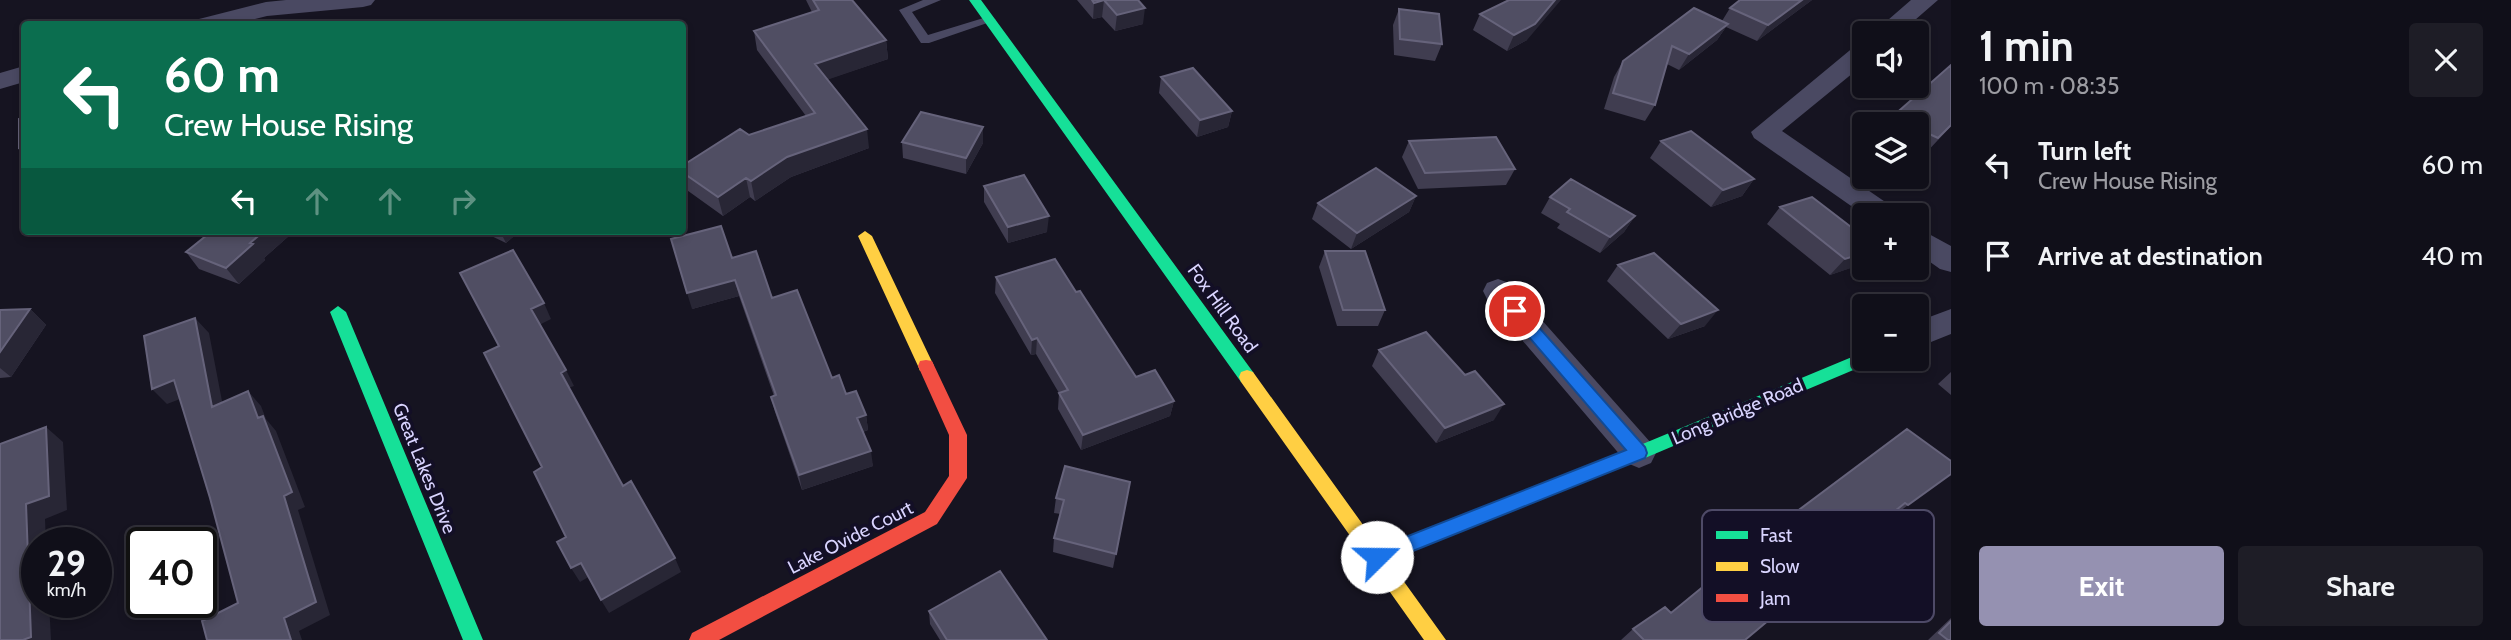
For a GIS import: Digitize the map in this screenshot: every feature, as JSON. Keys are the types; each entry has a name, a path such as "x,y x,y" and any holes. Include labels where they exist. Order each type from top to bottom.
{"street":[{"path":"220,21 266,9 363,0"},
{"name":"Fox Hill Road","path":"975,0 1436,640"},
{"path":"1900,21 1926,0"},
{"path":"1852,61 1764,132 1867,203"},
{"path":"0,81 21,75"},
{"name":"Lake Ovide Court","path":"699,640 931,518 958,478 958,435 865,236"},
{"path":"1929,246 1951,261"},
{"path":"1498,291 1639,453"},
{"name":"Great Lakes Drive","path":"338,312 473,640"},
{"path":"1929,330 1951,321"},
{"name":"Long Bridge Road","path":"1377,557 1639,453 1852,363"}],"lane":[{"path":"935,0 905,10 925,40 990,20"}],"building":[{"path":"813,0 852,0 886,40 815,64 867,129 787,157 751,181 746,178 718,197 686,175 686,163 740,129 749,135 815,113 754,31 819,10"},
{"path":"1104,0 1138,0 1145,8 1117,15"},
{"path":"1509,0 1555,0 1535,24 1514,35 1480,14"},
{"path":"1740,0 1802,0 1768,25 1730,8"},
{"path":"1694,8 1728,24 1689,54 1672,46 1655,105 1613,93 1623,61"},
{"path":"1399,9 1439,14 1442,44 1400,39"},
{"path":"1951,65 1951,125 1938,138 1929,134 1929,112 1898,112 1914,98 1929,98 1929,84"},
{"path":"1193,68 1232,111 1200,120 1161,77"},
{"path":"921,112 983,127 966,158 902,142"},
{"path":"21,118 19,148 19,119"},
{"path":"1691,131 1754,179 1723,190 1661,141"},
{"path":"1496,137 1515,169 1425,173 1409,141"},
{"path":"1376,168 1416,196 1357,233 1318,203"},
{"path":"1024,175 1049,216 1008,227 984,186"},
{"path":"1571,179 1635,216 1610,237 1567,212 1570,209 1550,197"},
{"path":"1812,197 1852,228 1852,257 1845,259 1780,207"},
{"path":"721,226 732,258 756,251 772,298 797,290 832,378 839,375 846,394 856,391 866,415 857,418 871,451 799,475 771,397 776,395 735,280 687,293 671,239"},
{"path":"207,235 259,235 226,268 186,252"},
{"path":"513,250 544,303 531,309 566,370 561,373 623,486 631,481 675,558 601,600 581,563 571,568 557,542 566,537 534,472 542,467 484,353 499,346 460,273"},
{"path":"1325,251 1365,251 1385,310 1343,310"},
{"path":"1654,253 1718,310 1681,324 1618,265"},
{"path":"1055,259 1076,292 1080,291 1136,377 1155,370 1174,401 1083,435 1059,393 1068,390 1037,338 1032,340 996,277"},
{"path":"30,309 0,352 0,310"},
{"path":"195,318 212,407 248,391 258,418 263,416 292,492 284,496 316,602 284,618 291,640 207,640 202,621 217,618 217,614 238,603 174,380 152,389 144,336"},
{"path":"1426,332 1465,375 1475,371 1504,404 1445,428 1379,350"},
{"path":"46,427 49,496 26,504 27,527 21,527 21,618 30,618 31,637 23,640 0,640 0,444"},
{"path":"1907,429 1951,461 1951,474 1908,505 1905,503 1896,510 1799,510"},
{"path":"1065,466 1130,482 1116,554 1054,538 1064,500 1056,498"},
{"path":"1000,571 1047,640 947,640 929,611"},
{"path":"1702,588 1702,622 1767,622 1745,640 1644,640 1633,629 1665,607 1671,613"},
{"path":"1951,621 1951,640 1948,640 1939,633"}],"traffic: fast":[{"path":"975,0 1247,377"},
{"path":"338,312 473,640"},
{"path":"1377,557 1639,453 1852,363"}],"traffic: slow":[{"path":"865,236 926,366"},
{"path":"1247,377 1436,640"}],"traffic: jam":[{"path":"699,640 931,518 958,478 958,435 926,366"}],"route":[{"path":"1377,557 1639,453 1515,311"}]}
